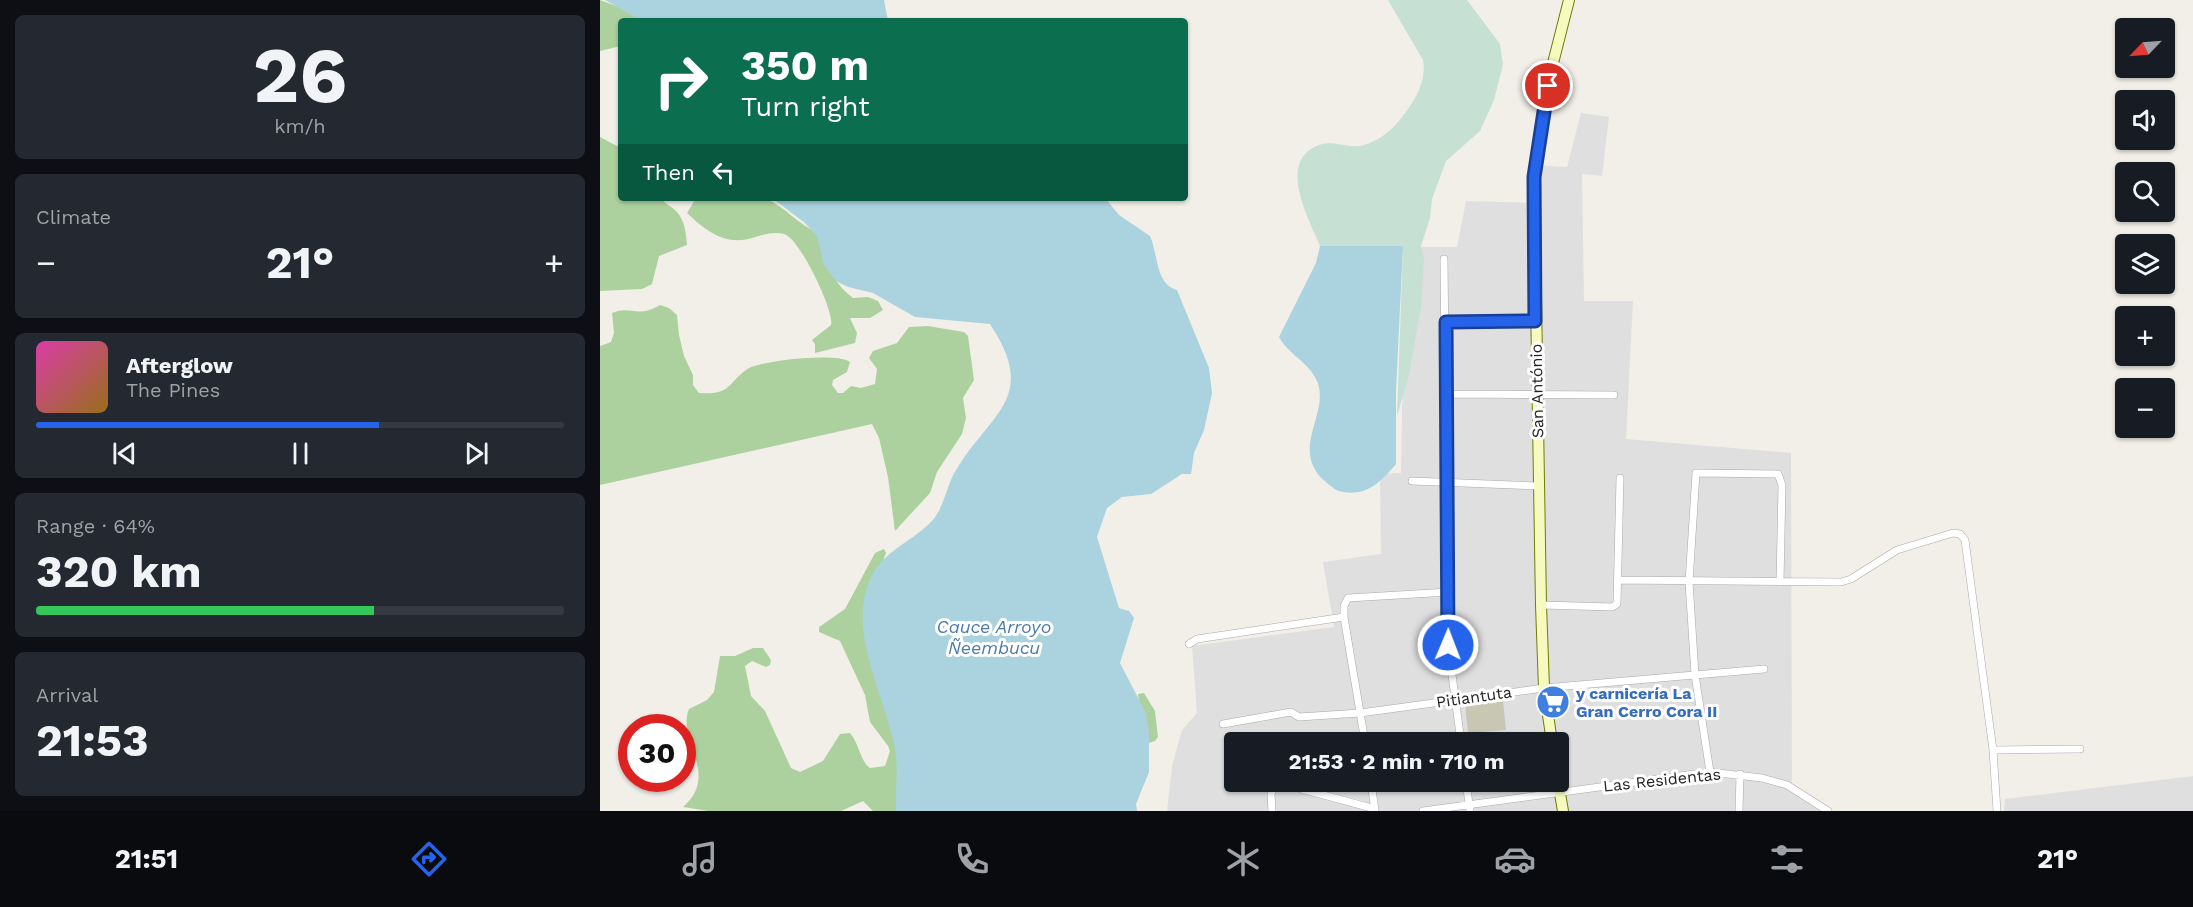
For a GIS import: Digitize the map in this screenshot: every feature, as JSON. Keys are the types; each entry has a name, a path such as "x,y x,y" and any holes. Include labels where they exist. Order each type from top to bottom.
{"street":[{"name":"San António","path":"1551,732 1544,688 1541,605 1535,321 1536,154 1551,71 1569,0"},
{"path":"1444,260 1449,482 1448,645 1460,732"},
{"path":"1446,322 1535,321"},
{"path":"1446,394 1614,395"},
{"path":"1710,772 1695,675 1689,582 1695,473 1762,472 1778,474 1782,485 1780,582"},
{"path":"1541,605 1612,607 1617,604 1620,478"},
{"path":"1412,481 1539,486"},
{"path":"1619,580 1780,582 1851,579 1897,550 1953,533 1960,534 1965,540 1993,750 1997,811"},
{"path":"1363,732 1344,617 1344,606 1348,598 1449,592"},
{"path":"1189,644 1197,639 1344,617"},
{"name":"Pitiantuta","path":"1223,724 1291,712 1299,717 1360,713 1544,688 1764,669"},
{"path":"1993,750 2080,749"},
{"name":"Las Residentas","path":"1569,786 1710,772 1740,774 1787,785 1828,811"},
{"path":"1739,811 1740,774"},
{"path":"1272,811 1271,794 1275,786 1283,784 1375,810 1372,792"},
{"path":"1468,792 1470,808"},
{"name":"Las Residentas","path":"1423,811 1470,808 1538,792"},
{"path":"1560,792 1563,811"}],"shaded area":[{"path":"1388,0 1467,0 1500,44 1503,65 1494,100 1480,131 1446,161 1432,199 1430,218 1421,246 1424,258 1421,307 1409,375 1397,416 1403,246 1320,246 1299,191 1298,177 1299,164 1306,153 1319,145 1329,143 1360,146 1377,140 1402,117 1418,93 1423,77 1423,60"},
{"path":"1581,113 1609,117 1602,176 1582,174 1584,301 1633,301 1626,439 1791,453 1792,791 1821,811 1167,811 1172,766 1182,730 1197,713 1192,646 1334,627 1323,562 1381,554 1380,474 1401,473 1405,247 1457,247 1466,201 1531,203 1533,165 1567,167"},
{"path":"1503,701 1506,730 1468,732 1465,704"},
{"path":"2193,776 2193,811 2004,811 2005,799"}],"green space":[{"path":"600,0 632,12 639,18 618,18 618,47 600,51"},
{"path":"600,137 618,146 618,201 664,201 679,215 687,245 659,256 652,284 642,289 600,291"},
{"path":"694,201 770,201 818,233 830,269 845,291 853,298 868,297 878,301 883,310 870,318 850,318 857,333 855,343 815,353 815,344 812,340 831,325 831,317 815,276 790,238 780,233 733,240 709,231 687,213"},
{"path":"660,305 669,308 677,315 684,356 693,375 693,385 699,393 723,391 746,370 754,366 799,358 831,358 850,362 847,372 833,380 832,385 838,393 843,393 851,386 861,388 875,384 877,369 869,358 873,351 897,343 909,327 928,326 964,332 968,336 974,380 963,398 966,418 962,434 937,472 930,493 895,531 888,477 879,438 872,424 600,485 600,346 611,342 614,333 612,313 625,310 640,312"},
{"path":"884,549 886,553 879,571 897,701 898,811 873,811 863,801 841,811 708,811 683,807 696,792 698,782 696,714 688,714 689,709 707,700 714,692 720,656 735,656 753,648 763,648 771,660 770,665 766,667 752,661 745,666 751,696 765,711 791,768 800,772 823,761 840,734 850,733 870,768 885,766 890,751 870,722 865,695 840,641 819,632 819,627 845,609 875,553"},
{"path":"1144,693 1155,711 1158,737 1155,741 1145,744 1138,694"}],"water":[{"path":"605,0 884,0 887,18 637,18"},
{"name":"Cauce Arroyo Ñeembucu","path":"776,201 1107,201 1119,215 1150,236 1161,275 1170,287 1177,290 1209,368 1212,393 1204,430 1194,453 1191,474 1182,474 1151,494 1122,497 1107,508 1097,537 1119,608 1129,611 1134,618 1120,663 1146,713 1149,733 1149,772 1136,804 1137,811 896,811 896,756 865,640 863,616 866,592 875,570 881,563 935,518 956,470 1004,403 1010,387 1010,370 1004,349 990,324 915,317 873,293 848,287 836,281 824,265 817,236 805,223"},
{"path":"1320,246 1403,246 1396,391 1396,464 1379,482 1359,492 1336,490 1315,470 1310,457 1310,444 1320,392 1312,373 1279,337 1316,263"}],"place":[{"name":"y carnicería La Gran Cerro Cora II","path":"1553,702"}],"route":[{"path":"1448,645 1449,482 1446,322 1535,321 1534,177 1548,86"}]}
